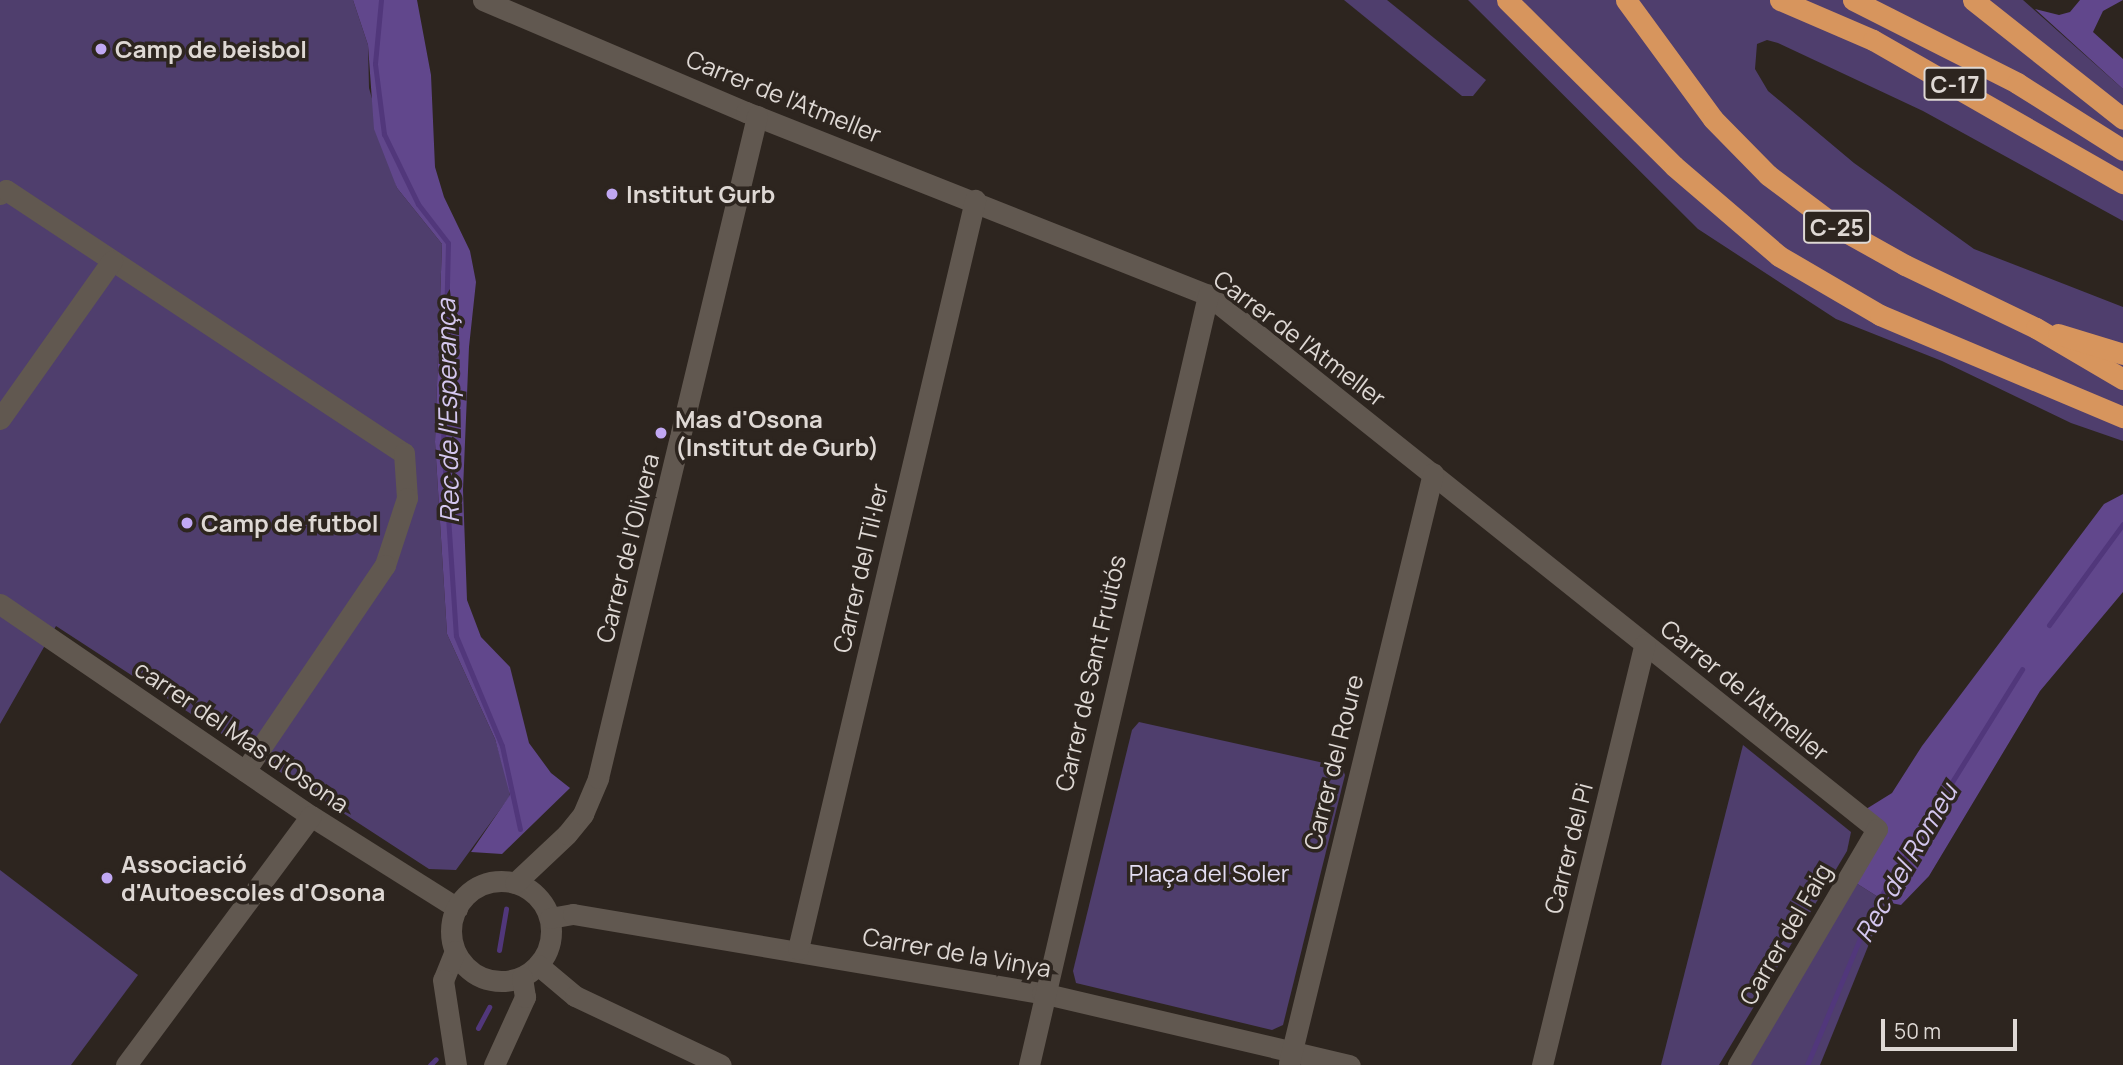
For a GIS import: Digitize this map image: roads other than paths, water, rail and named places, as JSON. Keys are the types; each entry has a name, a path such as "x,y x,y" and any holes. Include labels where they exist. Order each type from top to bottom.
{"highway":[{"path":"1507,0 1674,166 1779,256 1880,315 2123,418"},
{"name":"C-25","path":"1626,0 1705,110 1768,175 1837,227 1882,253 2036,328 2123,354"},
{"name":"C-17","path":"1780,0 1873,40 2123,183"},
{"name":"C-17","path":"1853,0 2017,83 2123,150"},
{"path":"1973,0 2123,120"},
{"path":"2036,328 2123,379"}],"street":[{"name":"Carrer de l'Atmeller","path":"482,0 757,116 975,200 1208,295 1877,829"},
{"name":"Carrer de l'Olivera","path":"515,883 568,834 583,814 598,778 757,116"},
{"path":"0,194 6,190 404,453 407,498 385,565 245,771"},
{"name":"Carrer del Til·ler","path":"798,949 975,200"},
{"path":"0,419 112,261"},
{"name":"Carrer de Sant Fruitós","path":"1029,1065 1042,993 1208,295"},
{"name":"Carrer del Roure","path":"1290,1058 1433,473"},
{"name":"carrer del Mas d'Osona","path":"0,604 311,816 457,908"},
{"name":"Carrer del Pi","path":"1542,1065 1645,643"},
{"path":"126,1065 311,816"},
{"name":"Carrer del Faig","path":"1738,1065 1877,829"},
{"path":"494,1065 525,997 530,971 551,938 550,918 537,896 515,883 481,885 457,908 451,934 455,951 465,966 487,979 530,971 575,996 721,1065"},
{"name":"Carrer de la Vinya","path":"550,918 573,914 798,949 1042,993 1290,1058 1350,1065"},
{"path":"455,951 443,980 456,1065"}],"waterway":[{"name":"Rec de l'Esperança","path":"381,0 375,64 384,134 418,204 448,243 443,441 456,636 502,746 520,829"},
{"name":"Rec del Romeu","path":"2049,625 2123,524"},
{"name":"Rec del Romeu","path":"1807,1065 1871,912 2022,669"},
{"path":"499,950 506,909"},
{"path":"478,1028 489,1007"},
{"name":"Rec de l'Esperança","path":"430,1065 436,1059"}],"place":[{"name":"Camp de beisbol","path":"101,49"},
{"name":"Institut Gurb","path":"612,194"},
{"name":"Mas d'Osona (Institut de Gurb)","path":"661,433"},
{"name":"Camp de futbol","path":"187,523"},
{"name":"Associació d'Autoescoles d'Osona","path":"107,878"}],"park label":[{"name":"Plaça del Soler","path":"1209,873"}]}
